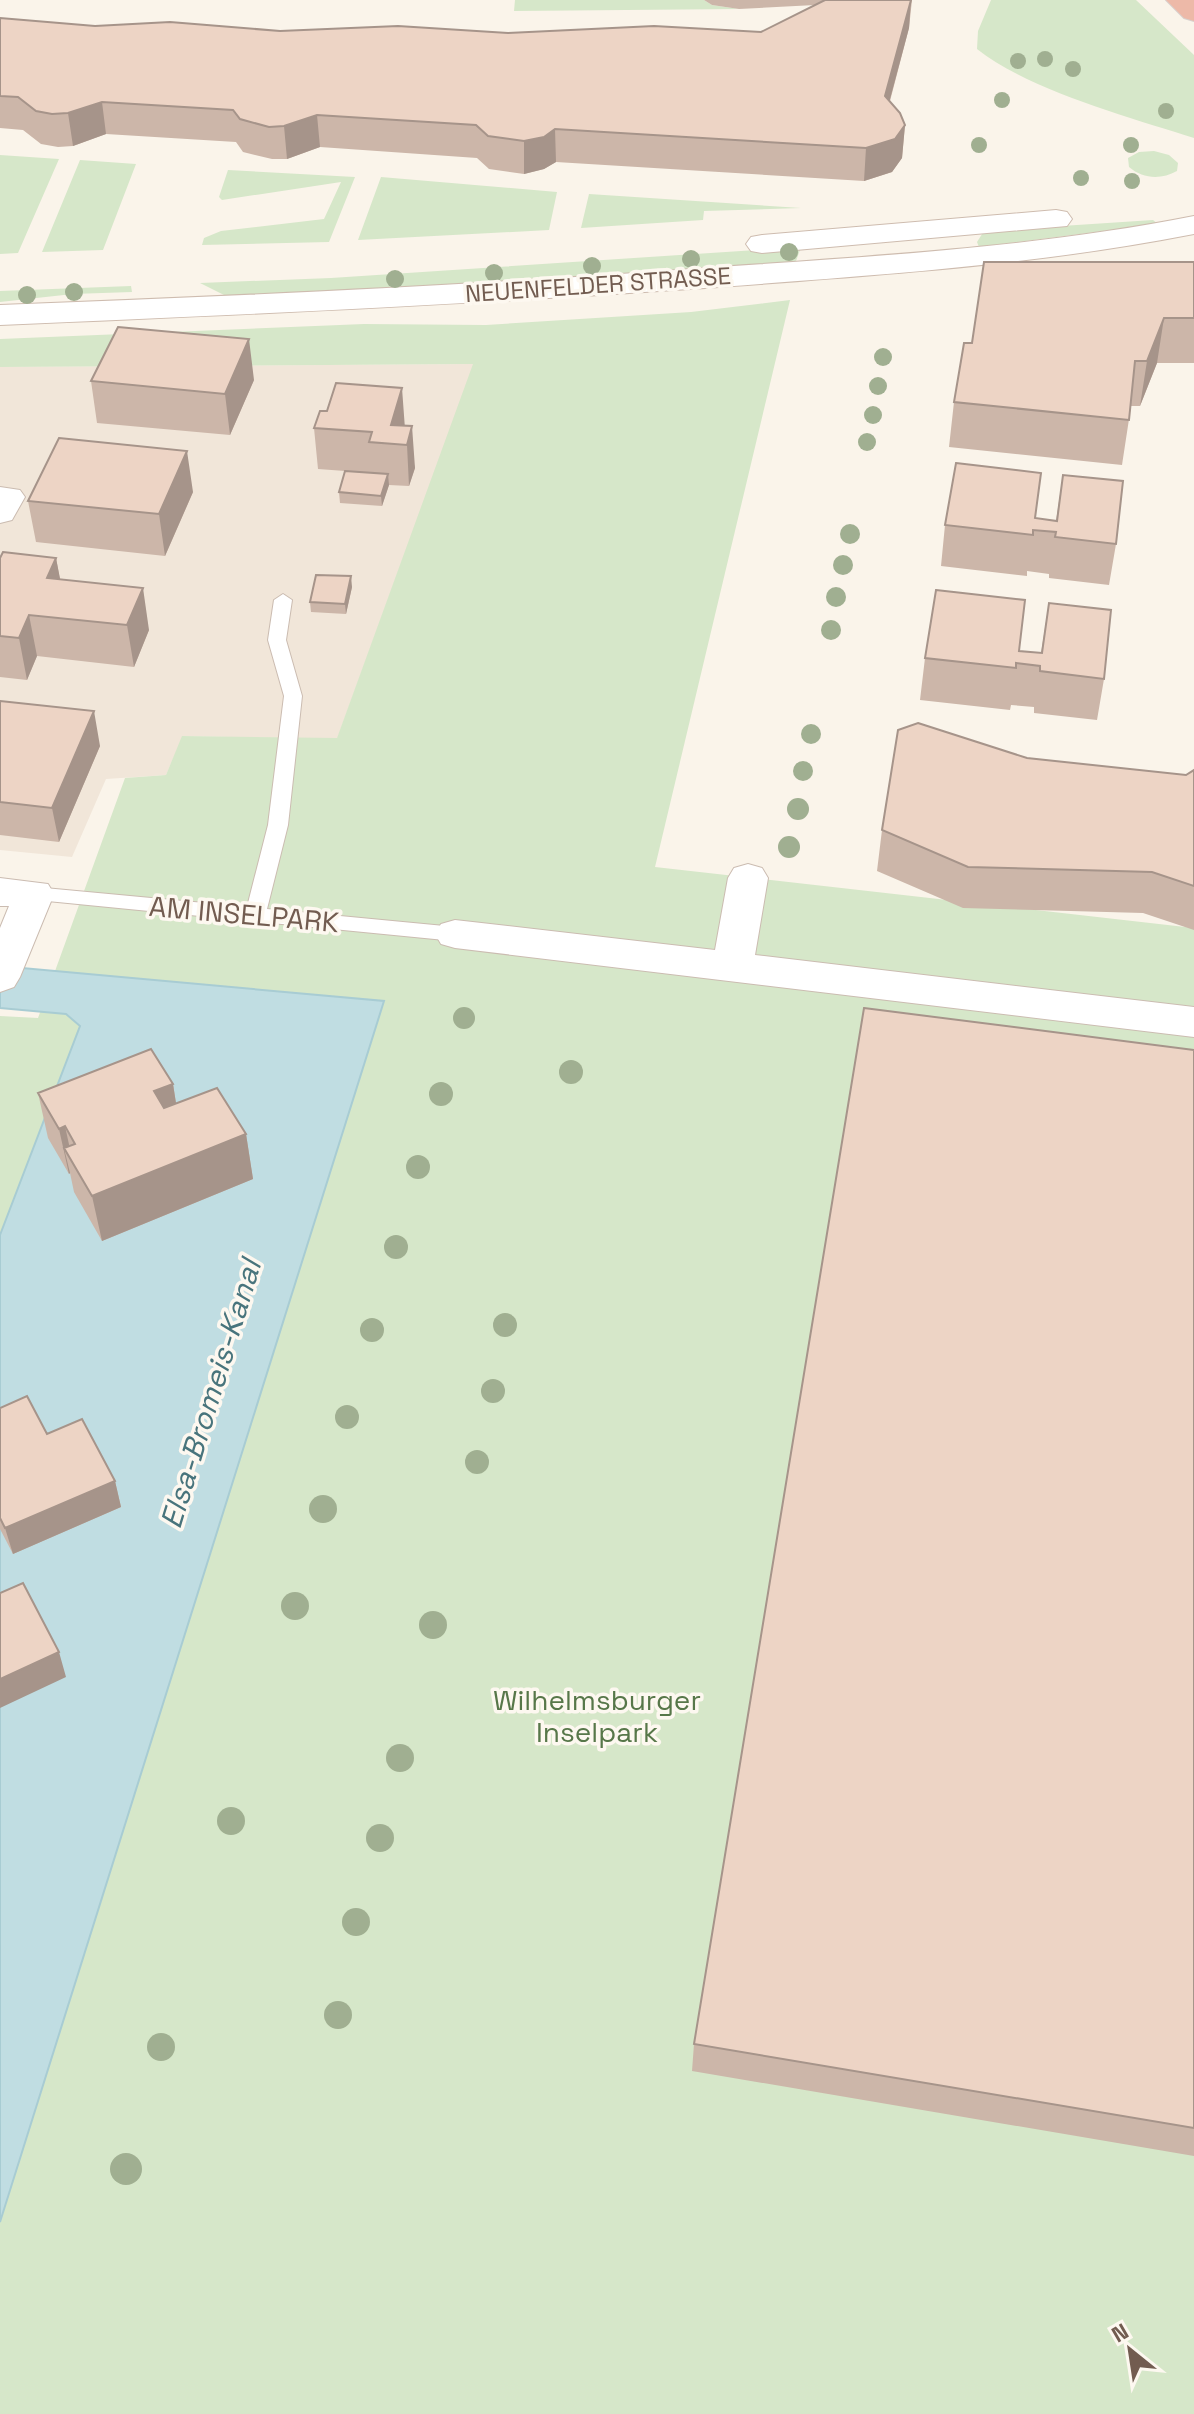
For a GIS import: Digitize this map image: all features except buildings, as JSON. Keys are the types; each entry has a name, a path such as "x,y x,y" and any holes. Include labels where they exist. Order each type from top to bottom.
{"highway":[{"path":"1180,0 1194,12"}],"main road":[{"name":"NEUENFELDER STRASSE","path":"109,281 322,273 726,247 993,224 1194,213"},
{"name":"NEUENFELDER STRASSE","path":"0,315 310,302 710,278 985,256 1095,243 1194,225"},
{"path":"16,284 62,283"},
{"path":"0,498 8,497 0,512"},
{"path":"733,965 748,878"},
{"name":"AM INSELPARK","path":"0,977 18,933 17,893"},
{"path":"455,934 1194,1022"}],"lane":[{"path":"255,915 278,825 293,696 291,680 278,651 275,631 283,600"},
{"name":"AM INSELPARK","path":"17,893 455,934"}],"shaded area":[{"path":"474,364 337,739 183,736 166,775 106,779 72,857 0,850 0,367"}],"green space":[{"path":"515,0 704,0 712,5 739,9 514,11"},
{"path":"991,0 1136,0 1194,55 1194,138 1051,90 998,64 977,49 978,31"},
{"path":"1154,151 1169,155 1178,163 1177,171 1152,177 1129,167 1128,158 1139,152"},
{"path":"0,155 59,159 18,253 0,254"},
{"path":"80,160 136,164 103,250 42,252"},
{"path":"228,170 355,177 329,242 202,245 204,238 221,231 324,219 341,182 222,200 219,197"},
{"path":"381,177 557,192 549,230 358,240"},
{"path":"589,194 801,208 704,211 703,220 581,228"},
{"path":"1153,220 1158,224 979,247 977,242 984,231"},
{"path":"801,247 795,264 292,296 226,296 200,283 331,278"},
{"path":"131,286 132,292 73,294 0,302 0,291"},
{"name":"Wilhelmsburger Inselpark","path":"790,300 655,867 1194,928 1194,2414 0,2414 0,1016 38,1018 125,778 166,775 182,736 337,738 473,364 0,367 0,339 364,324 486,325 691,312"}],"water":[{"name":"Elsa-Bromeis-Kanal","path":"0,966 384,1001 0,2222 0,1235 80,1026 66,1014 0,1008"}]}
